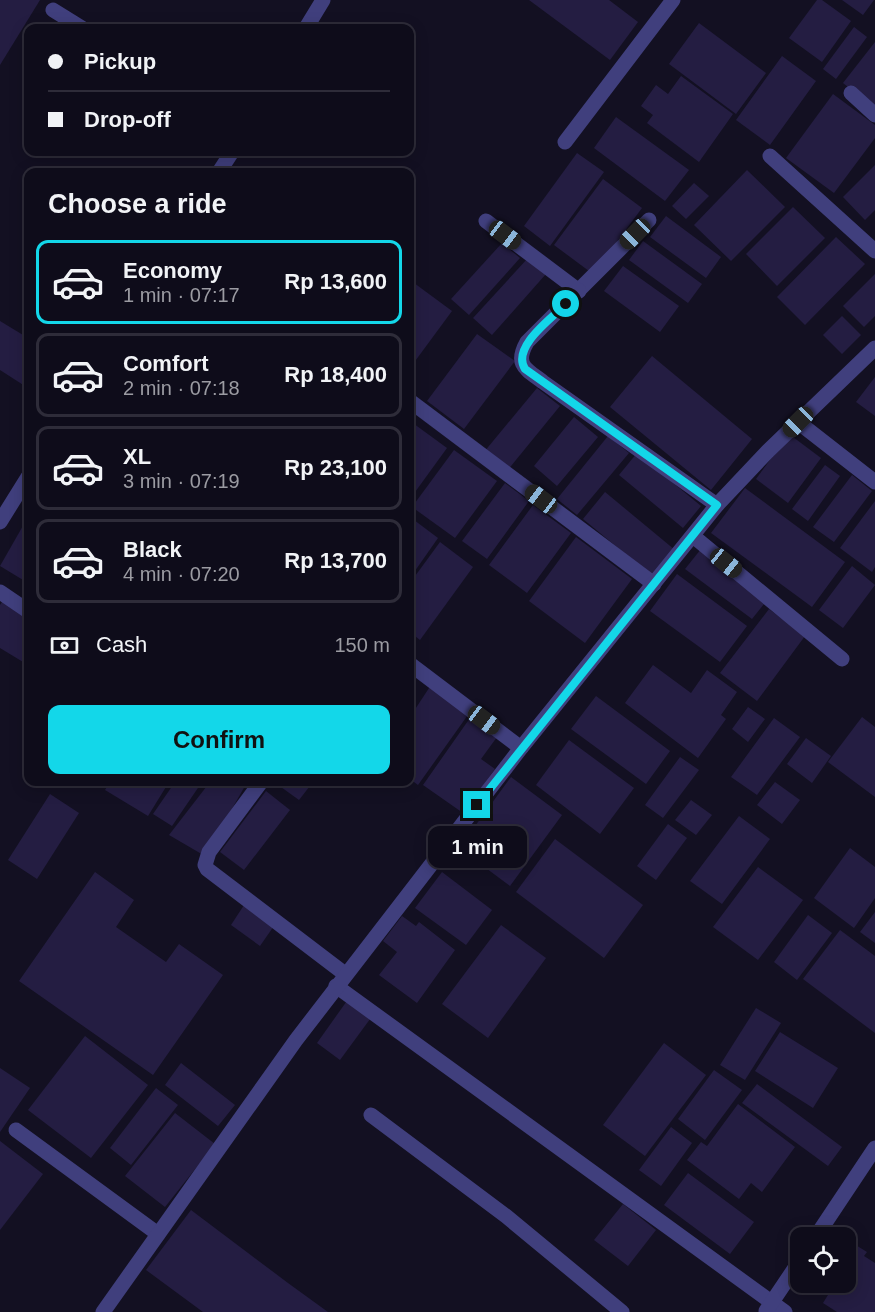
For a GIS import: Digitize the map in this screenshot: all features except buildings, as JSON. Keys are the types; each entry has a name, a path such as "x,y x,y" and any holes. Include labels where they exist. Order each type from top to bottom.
{"street":[{"path":"308,24 323,0"},
{"path":"565,142 673,0"},
{"path":"53,10 76,24"},
{"path":"851,93 875,115"},
{"path":"770,156 875,251"},
{"path":"649,220 527,342 521,362 525,369 717,505"},
{"path":"486,221 579,291"},
{"path":"103,1312 296,1040 521,748 717,505 875,348"},
{"path":"414,404 654,584"},
{"path":"798,422 875,482"},
{"path":"0,522 24,483"},
{"path":"693,536 842,659"},
{"path":"0,592 24,608"},
{"path":"414,666 521,748"},
{"path":"258,786 209,852 205,865 207,869 341,980 768,1308 785,1312"},
{"path":"371,1115 506,1216 622,1312"},
{"path":"16,1130 158,1234"},
{"path":"822,1227 875,1148"},
{"path":"768,1308 790,1275"}],"route":[{"path":"477,805 717,505 525,369 521,356 527,342 566,304"}]}
